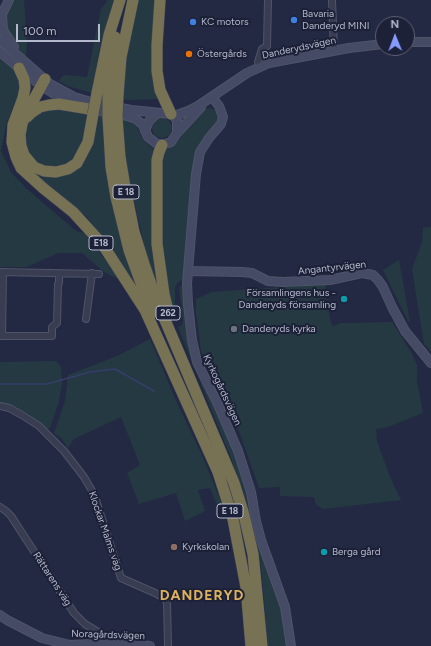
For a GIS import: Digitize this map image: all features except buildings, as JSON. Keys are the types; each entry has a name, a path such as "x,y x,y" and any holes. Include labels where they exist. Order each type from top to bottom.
{"highway":[{"name":"E 18","path":"120,0 108,94 134,232 157,301 234,483 244,515 253,554 262,646"},
{"name":"E 18","path":"108,94 121,56 133,0"},
{"path":"160,0 157,71 160,90 172,115"},
{"name":"E18","path":"23,66 25,88 13,125 12,142 21,168 73,212 103,245 145,310 179,385"},
{"path":"41,81 22,124 20,135 24,155 34,167 44,171 56,172 77,163 88,142 91,111 108,94"},
{"name":"E18","path":"19,109 41,81"},
{"path":"22,124 31,113 40,107 49,104 59,104 91,111"},
{"name":"E 18","path":"112,118 111,167 116,197 129,250 179,385 218,472 233,520 246,587 251,646"},
{"name":"262","path":"162,145 158,152 157,160 156,207 157,244 164,294 179,346 209,417 216,439"}],"street":[{"path":"9,0 1,17 2,24 4,32 23,66"},
{"path":"260,67 258,62 262,49 267,46 268,0"},
{"path":"332,0 334,50"},
{"path":"0,40 23,66 56,95 91,111 133,118 141,123 148,137 152,142 157,144 162,145 171,142 177,133 178,127 172,115 131,110 91,102 74,97 41,81"},
{"path":"415,42 431,42"},
{"name":"Danderydsvägen","path":"172,115 188,111 209,99 247,73 269,63 334,50 375,45"},
{"path":"1,54 23,66"},
{"name":"Danderydsvägen","path":"177,133 209,99"},
{"name":"Kyrkogårdsvägen","path":"209,99 219,106 223,118 221,124 200,152 196,174 188,304 192,340 197,362 218,402 240,456 251,492 259,535 285,608 291,646"},
{"path":"146,131 149,121 154,115 159,113"},
{"name":"Angantyrvägen","path":"189,271 252,273 268,281 283,282 330,280 362,273 373,275 378,280 405,331 431,363"},
{"path":"58,272 59,283 57,323 52,327 52,336 2,336 1,272 58,272 98,274"},
{"path":"86,319 92,273"},
{"name":"Klockar Malms väg","path":"0,406 9,408 39,426 64,451 84,477 94,494 122,578 155,593 164,598 167,602"},
{"name":"Rättarens väg","path":"0,507 6,510 11,516 74,613 85,624 108,638 112,643"},
{"path":"168,646 167,602 174,599"},
{"name":"Noragårdsvägen","path":"0,615 42,638 70,646 112,643 150,646"}],"shaded area":[{"path":"11,0 24,0 27,43 26,58 9,37 5,25 5,18"},
{"path":"107,0 114,0 100,45 92,93 68,86 59,81 62,76 87,77 101,9"},
{"path":"139,0 156,0 159,99 122,99 130,36"},
{"path":"0,58 14,68 20,79 20,90 6,125 1,151 11,172 27,189 76,231 84,233 122,281 104,272 82,253 58,253 27,267 0,267"},
{"path":"56,108 90,114 84,144 79,152 70,161 62,165 49,167 36,163 29,154 26,142 26,128 35,115 45,110"},
{"path":"210,108 217,111 218,117 216,123 204,136 195,155 183,280 178,282 175,287 175,306 178,320 176,321 173,314 161,250 162,160 164,152 178,141 195,116 202,109"},
{"path":"98,116 104,116 103,135 108,184 140,293 114,251 86,216 35,175 33,169 44,176 88,154 94,139"},
{"path":"162,118 169,121 172,128 169,135 162,138 155,135 152,128 155,121"},
{"path":"123,119 134,122 144,141 153,149 152,163 158,291 145,248 126,167"},
{"path":"431,227 431,352 424,344 412,269 422,242 423,228"},
{"path":"399,260 410,322 408,321 383,270"},
{"path":"326,284 325,296 332,326 341,323 392,322 411,352 417,365 417,381 423,413 388,427 376,429 377,441 390,477 401,500 323,509 316,505 314,497 280,496 280,487 259,488 239,431 201,351 196,312 196,299 212,292"},
{"path":"183,285 194,366 221,422 225,425 242,472 279,599 289,646 268,646 260,559 249,512 231,458 178,327 182,325 183,321 179,288"},
{"path":"150,339 222,504 225,524 210,488 198,490 205,511 185,521 176,493 139,504 127,473 140,465 121,417 74,439 68,448 62,439 54,433 65,401 68,375 117,356"},
{"path":"56,361 61,367 62,383 59,401 50,428 48,429 27,413 16,407 0,403 0,362"}],"waterway":[{"path":"0,384 47,384 90,372 115,369 154,391"}],"place":[{"name":"Bavaria Danderyd MINI","path":"294,20"},
{"name":"KC motors","path":"193,22"},
{"name":"Östergårds","path":"189,54"},
{"name":"Församlingens hus - Danderyds församling","path":"344,299"},
{"name":"Danderyds kyrka","path":"234,329"},
{"name":"Kyrkskolan","path":"174,547"},
{"name":"Berga gård","path":"324,552"}],"district":[{"name":"DANDERYD","path":"202,596"}]}
